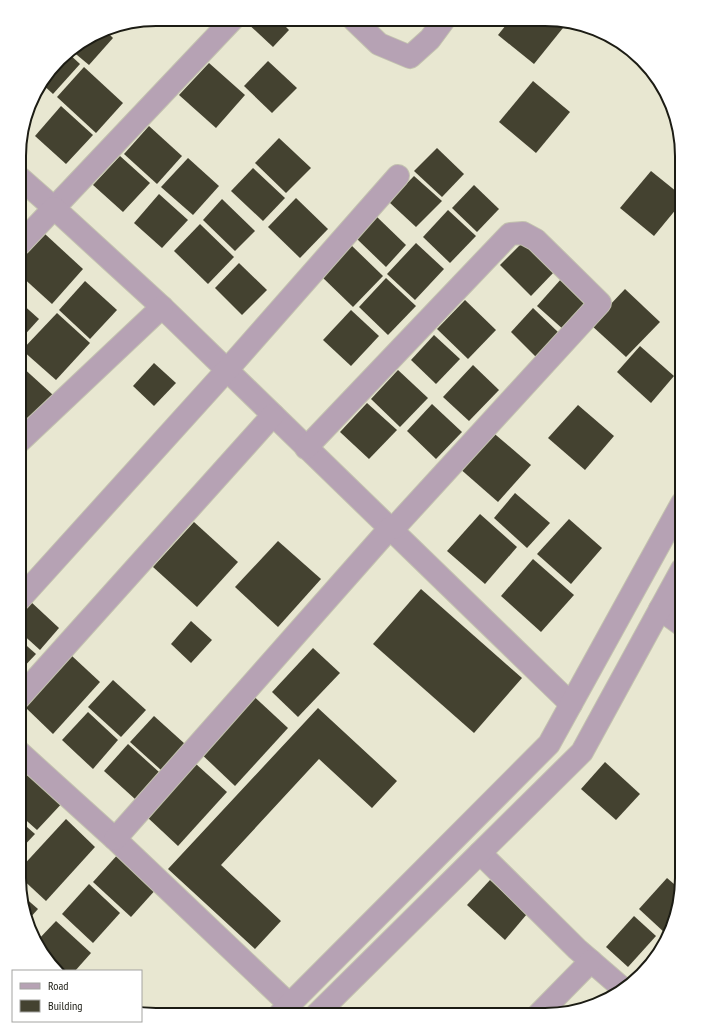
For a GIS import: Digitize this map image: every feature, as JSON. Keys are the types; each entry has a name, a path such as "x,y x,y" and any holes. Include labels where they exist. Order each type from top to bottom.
{"street":[{"path":"26,238 226,26"},
{"path":"360,26 379,44 410,57 430,39 440,26"},
{"path":"26,593 227,370 398,176"},
{"path":"26,183 162,307 571,704"},
{"path":"115,839 390,528 394,528 600,303 536,240 523,233 510,234 306,448"},
{"path":"26,435 162,307"},
{"path":"26,690 273,415"},
{"path":"287,1008 549,744 675,516"},
{"path":"323,1008 582,752 675,582"},
{"path":"660,609 675,620"},
{"path":"26,765 115,839 283,1008"},
{"path":"480,853 577,949 619,985"},
{"path":"545,1008 592,961"}],"building":[{"path":"250,26 285,26 289,30 273,47"},
{"path":"505,26 564,27 534,64 498,35"},
{"path":"110,35 113,38 89,65 76,54 98,39"},
{"path":"72,57 80,64 53,94 46,87 58,70"},
{"path":"268,61 297,88 272,113 244,86"},
{"path":"209,63 245,95 216,128 179,95"},
{"path":"84,67 123,103 96,133 57,97"},
{"path":"533,81 570,112 536,153 499,122"},
{"path":"61,106 93,135 66,164 35,136"},
{"path":"149,126 182,156 157,184 124,154"},
{"path":"279,138 311,168 286,193 255,163"},
{"path":"437,148 464,174 442,197 414,171"},
{"path":"120,156 150,183 123,212 93,185"},
{"path":"188,158 219,186 193,215 161,187"},
{"path":"253,168 285,198 263,221 231,191"},
{"path":"651,171 675,190 675,210 654,236 620,208"},
{"path":"414,176 442,201 416,227 389,202"},
{"path":"474,185 499,209 477,232 452,208"},
{"path":"159,194 188,220 162,248 134,223"},
{"path":"296,198 328,229 300,258 268,227"},
{"path":"222,199 255,231 235,251 203,220"},
{"path":"448,210 476,236 450,263 423,237"},
{"path":"377,217 406,245 386,267 357,239"},
{"path":"200,224 234,257 208,284 174,251"},
{"path":"45,234 83,269 52,304 26,280 26,255"},
{"path":"524,241 555,271 531,296 500,265"},
{"path":"416,243 444,269 415,300 387,274"},
{"path":"350,244 383,276 353,307 320,275"},
{"path":"239,263 267,290 242,315 215,288"},
{"path":"386,278 416,306 388,335 359,307"},
{"path":"562,278 588,302 564,330 537,306"},
{"path":"85,281 117,310 90,339 59,310"},
{"path":"625,289 660,322 626,357 591,325"},
{"path":"465,300 496,330 468,359 437,329"},
{"path":"26,307 39,319 26,333"},
{"path":"533,308 559,333 536,357 511,332"},
{"path":"351,310 379,336 351,366 323,340"},
{"path":"57,313 90,343 56,380 26,354 26,346"},
{"path":"434,335 460,359 436,384 411,360"},
{"path":"640,346 674,376 651,403 617,372"},
{"path":"154,363 176,383 154,406 133,386"},
{"path":"473,365 499,390 469,421 443,397"},
{"path":"26,370 53,395 26,425"},
{"path":"398,370 428,398 400,427 371,399"},
{"path":"367,403 397,430 369,459 340,432"},
{"path":"432,404 462,432 436,459 407,431"},
{"path":"578,405 614,436 585,470 548,438"},
{"path":"490,430 531,465 498,502 458,467"},
{"path":"515,493 550,523 527,548 494,518"},
{"path":"480,514 517,547 485,584 447,551"},
{"path":"569,519 602,548 571,584 537,554"},
{"path":"194,522 238,562 197,607 153,567"},
{"path":"278,541 321,579 278,627 235,587"},
{"path":"533,559 574,595 541,632 501,596"},
{"path":"421,589 522,678 474,733 373,644"},
{"path":"30,601 59,628 40,650 26,637 26,605"},
{"path":"191,621 212,640 191,663 171,644"},
{"path":"26,645 36,654 26,665"},
{"path":"313,648 340,673 298,717 272,692"},
{"path":"72,656 100,682 53,734 26,708 26,706"},
{"path":"113,680 146,710 121,737 88,707"},
{"path":"249,692 288,728 235,786 196,749"},
{"path":"318,708 397,781 372,808 319,759 221,865 281,921 255,949 168,869"},
{"path":"88,712 118,740 93,769 62,740"},
{"path":"154,716 185,744 161,770 130,742"},
{"path":"128,744 159,772 135,799 104,771"},
{"path":"605,762 640,794 616,820 581,789"},
{"path":"196,764 227,792 178,846 147,817"},
{"path":"33,769 66,799 37,830 26,820 26,777"},
{"path":"66,819 95,847 46,901 26,883 26,862"},
{"path":"26,826 35,834 26,844"},
{"path":"120,852 158,887 131,917 93,882"},
{"path":"667,878 675,885 673,904 664,932 639,909"},
{"path":"490,880 527,914 505,940 467,905"},
{"path":"89,884 120,913 93,943 62,914"},
{"path":"28,900 38,909 32,916"},
{"path":"634,916 656,936 628,967 606,947"},
{"path":"56,921 91,953 76,970 64,970 58,964 40,938"}]}
